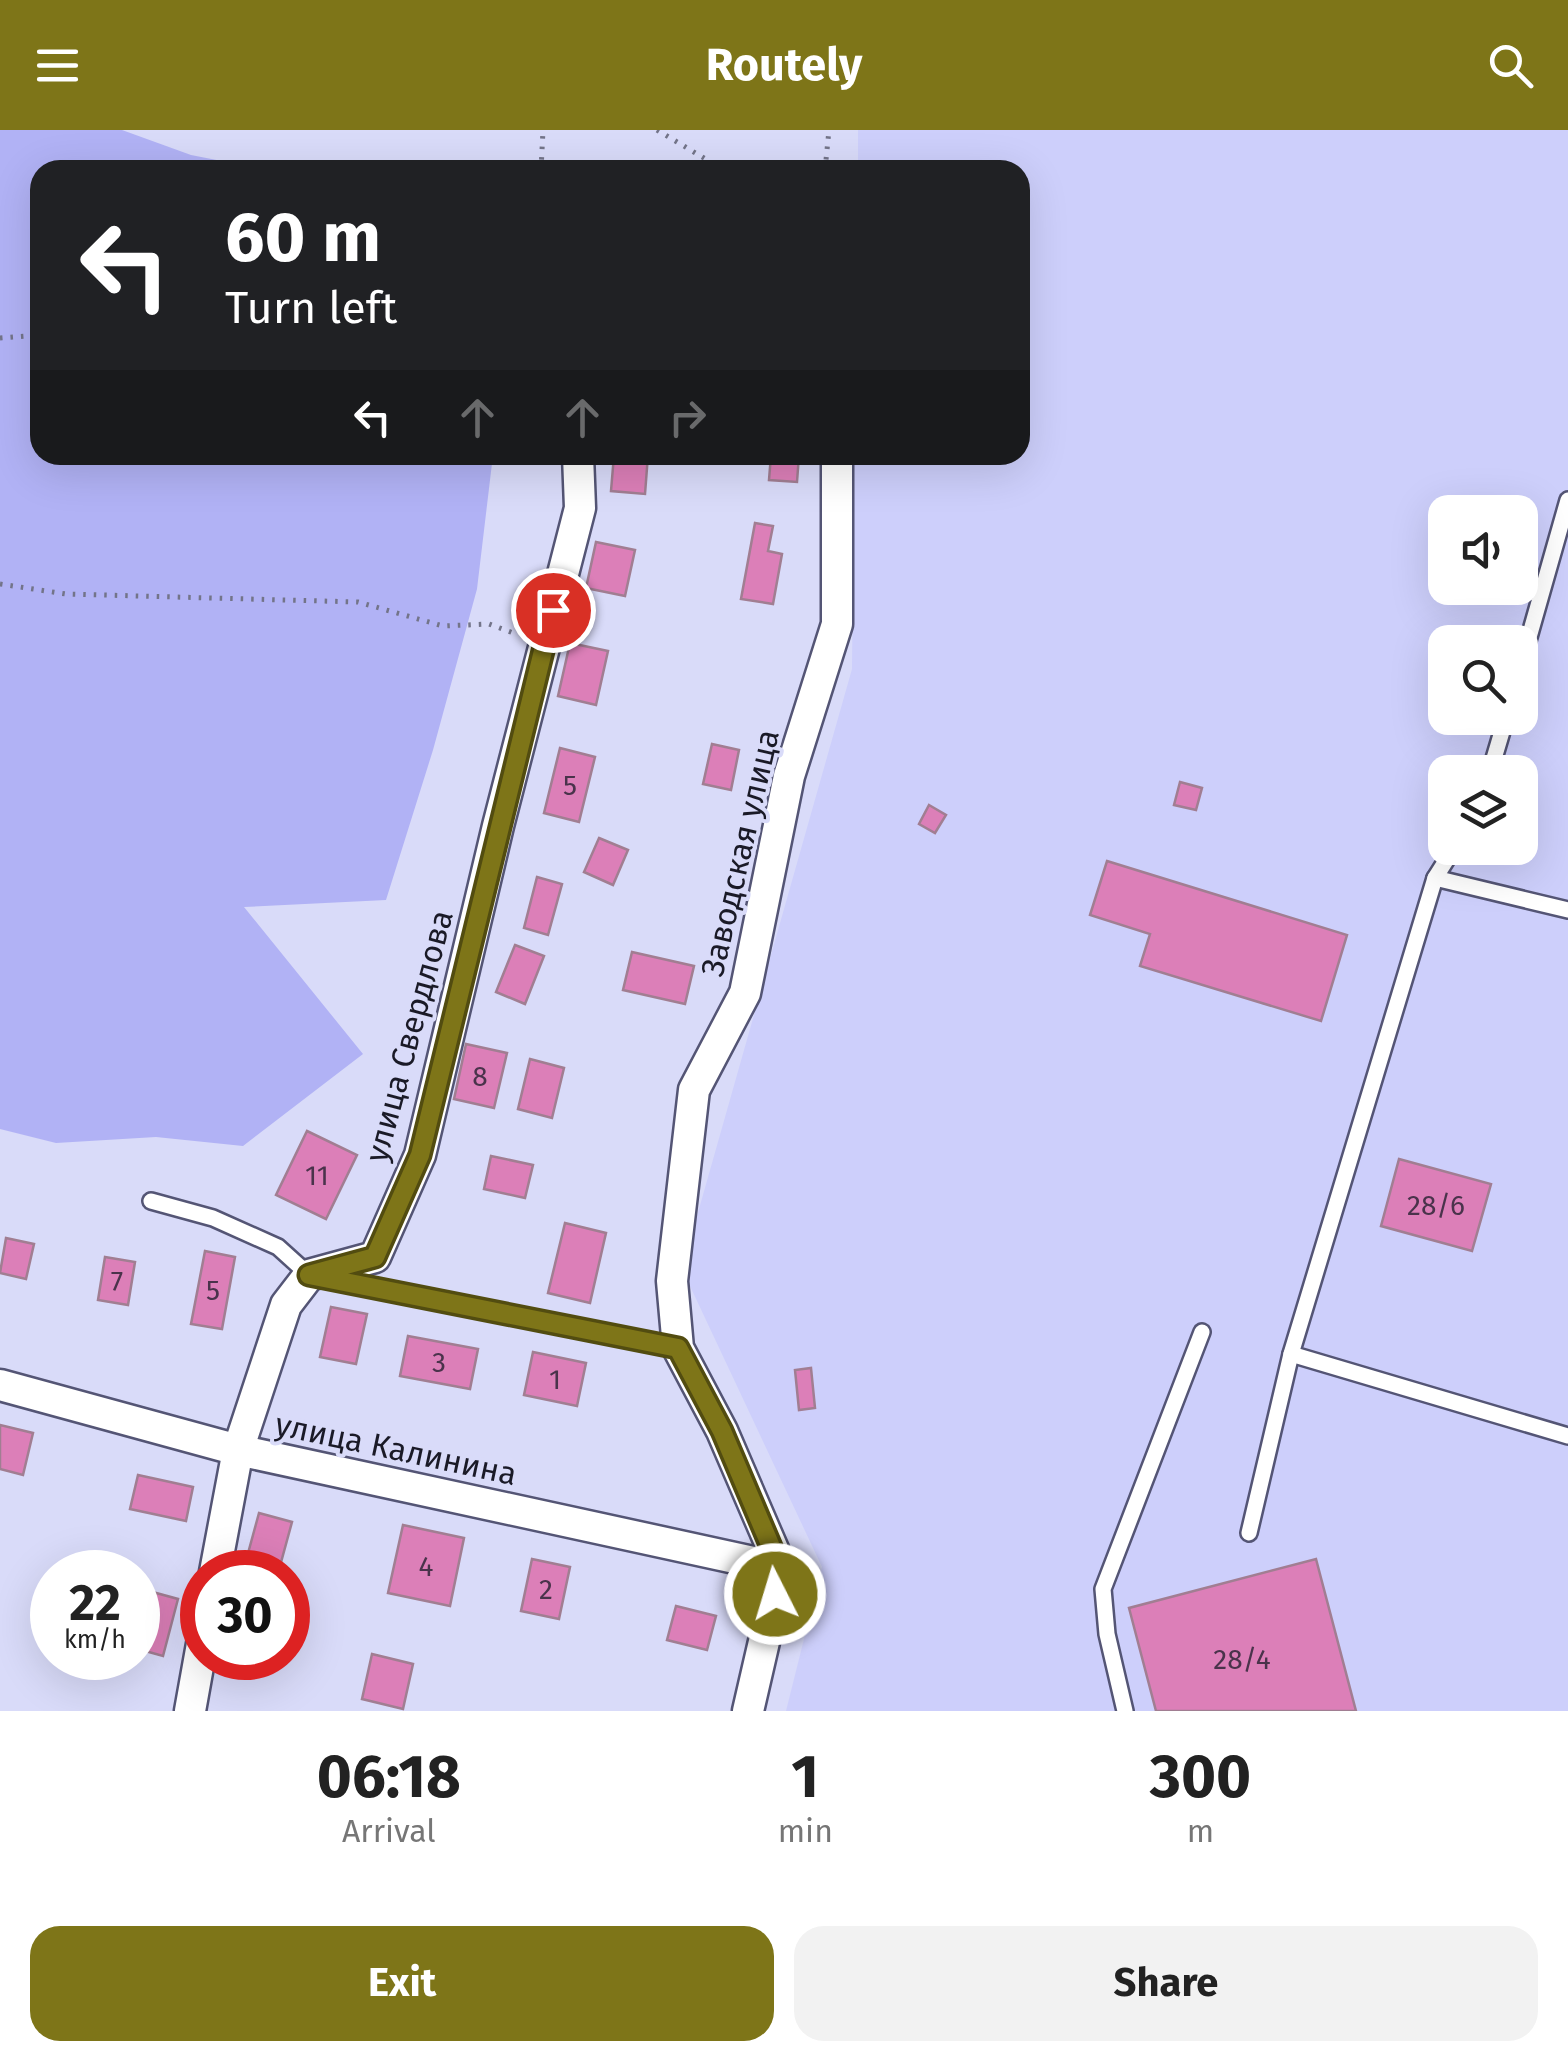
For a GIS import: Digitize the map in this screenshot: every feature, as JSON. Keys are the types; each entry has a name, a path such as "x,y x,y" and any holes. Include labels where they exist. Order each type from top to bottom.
{"street":[{"name":"улица Свердлова","path":"309,1275 375,1257 420,1155 580,508 578,465"},
{"name":"Заводская улица","path":"780,1568 722,1431 678,1348 672,1281 694,1090 745,994 789,776 837,624 837,465"},
{"path":"220,1550 238,1450 286,1305 309,1275"},
{"name":"улица Калинина","path":"0,1385 238,1450 780,1568"},
{"path":"748,1711 780,1568"},
{"path":"190,1711 196,1680"}],"lane":[{"path":"1532,625 1568,500"},
{"path":"1250,1533 1291,1354 1435,878 1443,865"},
{"path":"1435,878 1568,910"},
{"path":"152,1202 212,1218 278,1247 309,1275 678,1348"},
{"path":"1125,1711 1107,1634 1103,1589 1202,1332"},
{"path":"1291,1354 1568,1436"}],"path":[{"path":"542,160 543,130"},
{"path":"657,130 707,160"},
{"path":"826,160 829,130"},
{"path":"0,338 30,336"},
{"path":"0,584 66,594 358,602 443,626 489,624 544,645"}],"shaded area":[{"path":"0,130 122,130 217,160 30,160 30,465 492,465 477,589 386,900 244,907 363,1054 243,1146 156,1137 56,1143 0,1129"},
{"path":"858,130 1568,130 1568,1711 786,1711 822,1567 682,1269 852,669 854,465 1030,465 1030,160 858,160"}],"building":[{"path":"613,465 647,465 645,494 611,491"},
{"path":"770,465 798,465 797,482 769,480"},
{"path":"755,523 773,526 768,551 782,554 773,604 741,599"},
{"path":"596,542 635,550 625,596 586,588"},
{"path":"570,643 608,651 596,705 558,696"},
{"path":"712,744 739,750 731,790 703,784"},
{"path":"560,748 595,757 579,822 544,813"},
{"path":"1180,782 1202,788 1196,810 1174,805"},
{"path":"929,805 946,815 935,833 919,824"},
{"path":"599,838 628,850 613,885 584,872"},
{"path":"1107,861 1347,935 1321,1021 1140,966 1150,934 1090,915"},
{"path":"537,877 562,884 548,935 524,928"},
{"path":"515,945 544,956 525,1004 496,992"},
{"path":"632,952 694,966 685,1004 623,990"},
{"path":"466,1044 507,1053 494,1108 454,1099"},
{"path":"530,1059 564,1068 552,1118 518,1109"},
{"path":"307,1131 357,1155 326,1219 276,1195"},
{"path":"491,1156 533,1165 525,1198 484,1189"},
{"path":"1399,1159 1491,1184 1472,1251 1381,1226"},
{"path":"565,1223 606,1233 590,1303 548,1293"},
{"path":"6,1238 34,1244 26,1279 0,1273"},
{"path":"205,1251 235,1257 222,1329 191,1324"},
{"path":"105,1257 135,1262 128,1305 98,1300"},
{"path":"331,1307 367,1314 356,1364 320,1357"},
{"path":"408,1336 478,1349 470,1389 400,1376"},
{"path":"533,1352 586,1363 577,1406 524,1395"},
{"path":"811,1368 815,1408 799,1410 795,1370"},
{"path":"0,1425 33,1433 23,1475 0,1469"},
{"path":"138,1475 193,1487 186,1521 130,1509"},
{"path":"259,1513 292,1522 284,1550 249,1550"},
{"path":"403,1525 464,1538 450,1606 388,1593"},
{"path":"532,1559 570,1567 559,1619 521,1611"},
{"path":"1316,1559 1356,1711 1156,1711 1129,1608"},
{"path":"160,1594 178,1599 163,1656 160,1655"},
{"path":"676,1606 716,1616 707,1650 667,1640"},
{"path":"372,1654 413,1664 403,1709 362,1699"}],"route":[{"path":"553,610 420,1155 375,1257 309,1275 678,1348 722,1431 780,1568 775,1594"}]}
